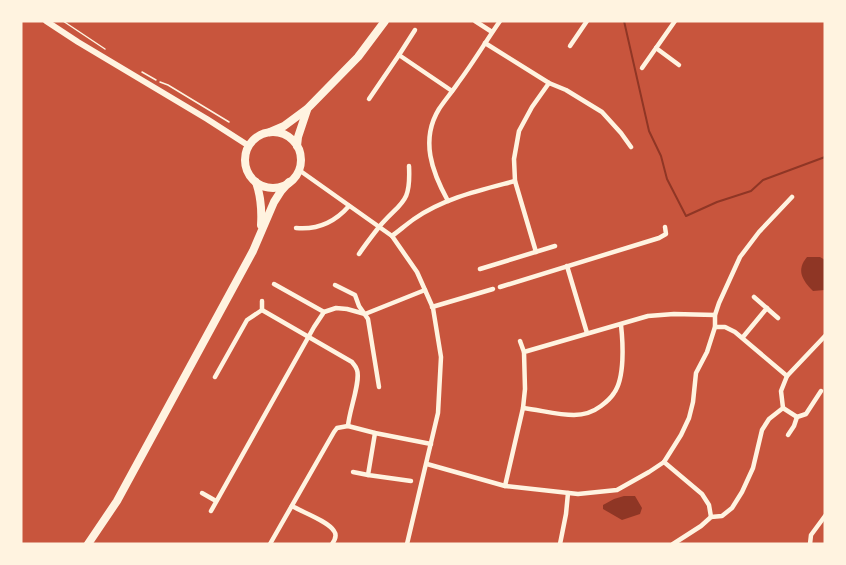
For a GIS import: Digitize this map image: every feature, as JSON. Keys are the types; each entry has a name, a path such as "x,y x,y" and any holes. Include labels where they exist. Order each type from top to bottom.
{"highway":[{"path":"260,235 261,199 256,182 245,162 249,146 261,135 284,126 307,110 358,57 385,21"},
{"path":"297,146 297,136 307,110"},
{"path":"88,544 117,501 253,251 274,202 299,170 300,154 292,139 277,132 269,132"},
{"path":"256,182 272,187 289,182"}],"street":[{"path":"46,21 249,146"},
{"path":"475,21 492,32"},
{"path":"448,201 432,167 429,137 432,124 438,111 500,21"},
{"path":"570,46 587,21"},
{"path":"642,68 675,21"},
{"path":"369,99 414,30"},
{"path":"485,43 549,84 566,90 602,112 631,147"},
{"path":"656,48 679,65"},
{"path":"399,55 452,91"},
{"path":"536,252 515,181 514,159 519,131 532,106 549,84"},
{"path":"358,254 407,195 410,180 409,166"},
{"path":"299,170 392,236 417,272 432,307 441,357 438,413 407,544"},
{"path":"392,236 416,218 448,201 515,181"},
{"path":"427,464 505,486 578,494 617,490 664,462 689,418 696,373 707,352 715,327 719,303 740,257 759,232 792,197"},
{"path":"296,228 316,228 342,214 349,206"},
{"path":"500,287 659,238 666,234 665,227"},
{"path":"480,269 555,246"},
{"path":"567,266 587,333"},
{"path":"274,284 324,312"},
{"path":"335,285 355,295 368,319 379,387"},
{"path":"432,307 493,289"},
{"path":"211,512 324,312 336,308 365,314 425,290"},
{"path":"754,297 778,318"},
{"path":"262,301 262,310"},
{"path":"742,338 766,308"},
{"path":"215,376 247,320 262,310"},
{"path":"262,310 352,362 357,368 358,378 348,426"},
{"path":"524,352 648,316 716,315"},
{"path":"523,408 574,415 586,414 605,403 614,393 621,372 623,340 621,325"},
{"path":"715,327 725,327 742,338 787,376"},
{"path":"783,408 781,391 787,376 825,336"},
{"path":"505,486 523,408 525,389 524,352 520,340"},
{"path":"797,417 806,414 821,392"},
{"path":"783,408 797,417"},
{"path":"673,544 711,517 722,516 732,508 753,468 762,430 769,419 783,408"},
{"path":"788,435 797,417"},
{"path":"270,544 337,428 348,426 431,444"},
{"path":"368,475 375,433"},
{"path":"664,462 702,494 709,505 711,517"},
{"path":"353,472 411,481"},
{"path":"202,493 216,501"},
{"path":"560,544 568,493"},
{"path":"292,506 328,525 334,531 336,538 332,544"},
{"path":"810,544 811,535 825,516"}],"path":[{"path":"63,21 110,52"},
{"path":"141,71 229,122"}],"shaded area":[{"path":"807,257 820,257 825,260 825,290 813,291 803,279 801,271"},
{"path":"624,496 635,496 642,508 640,514 622,520 603,509 603,505"}],"waterway":[{"path":"624,21 649,131 661,156 667,179 686,216 717,202 751,191 763,180 825,157"}]}
